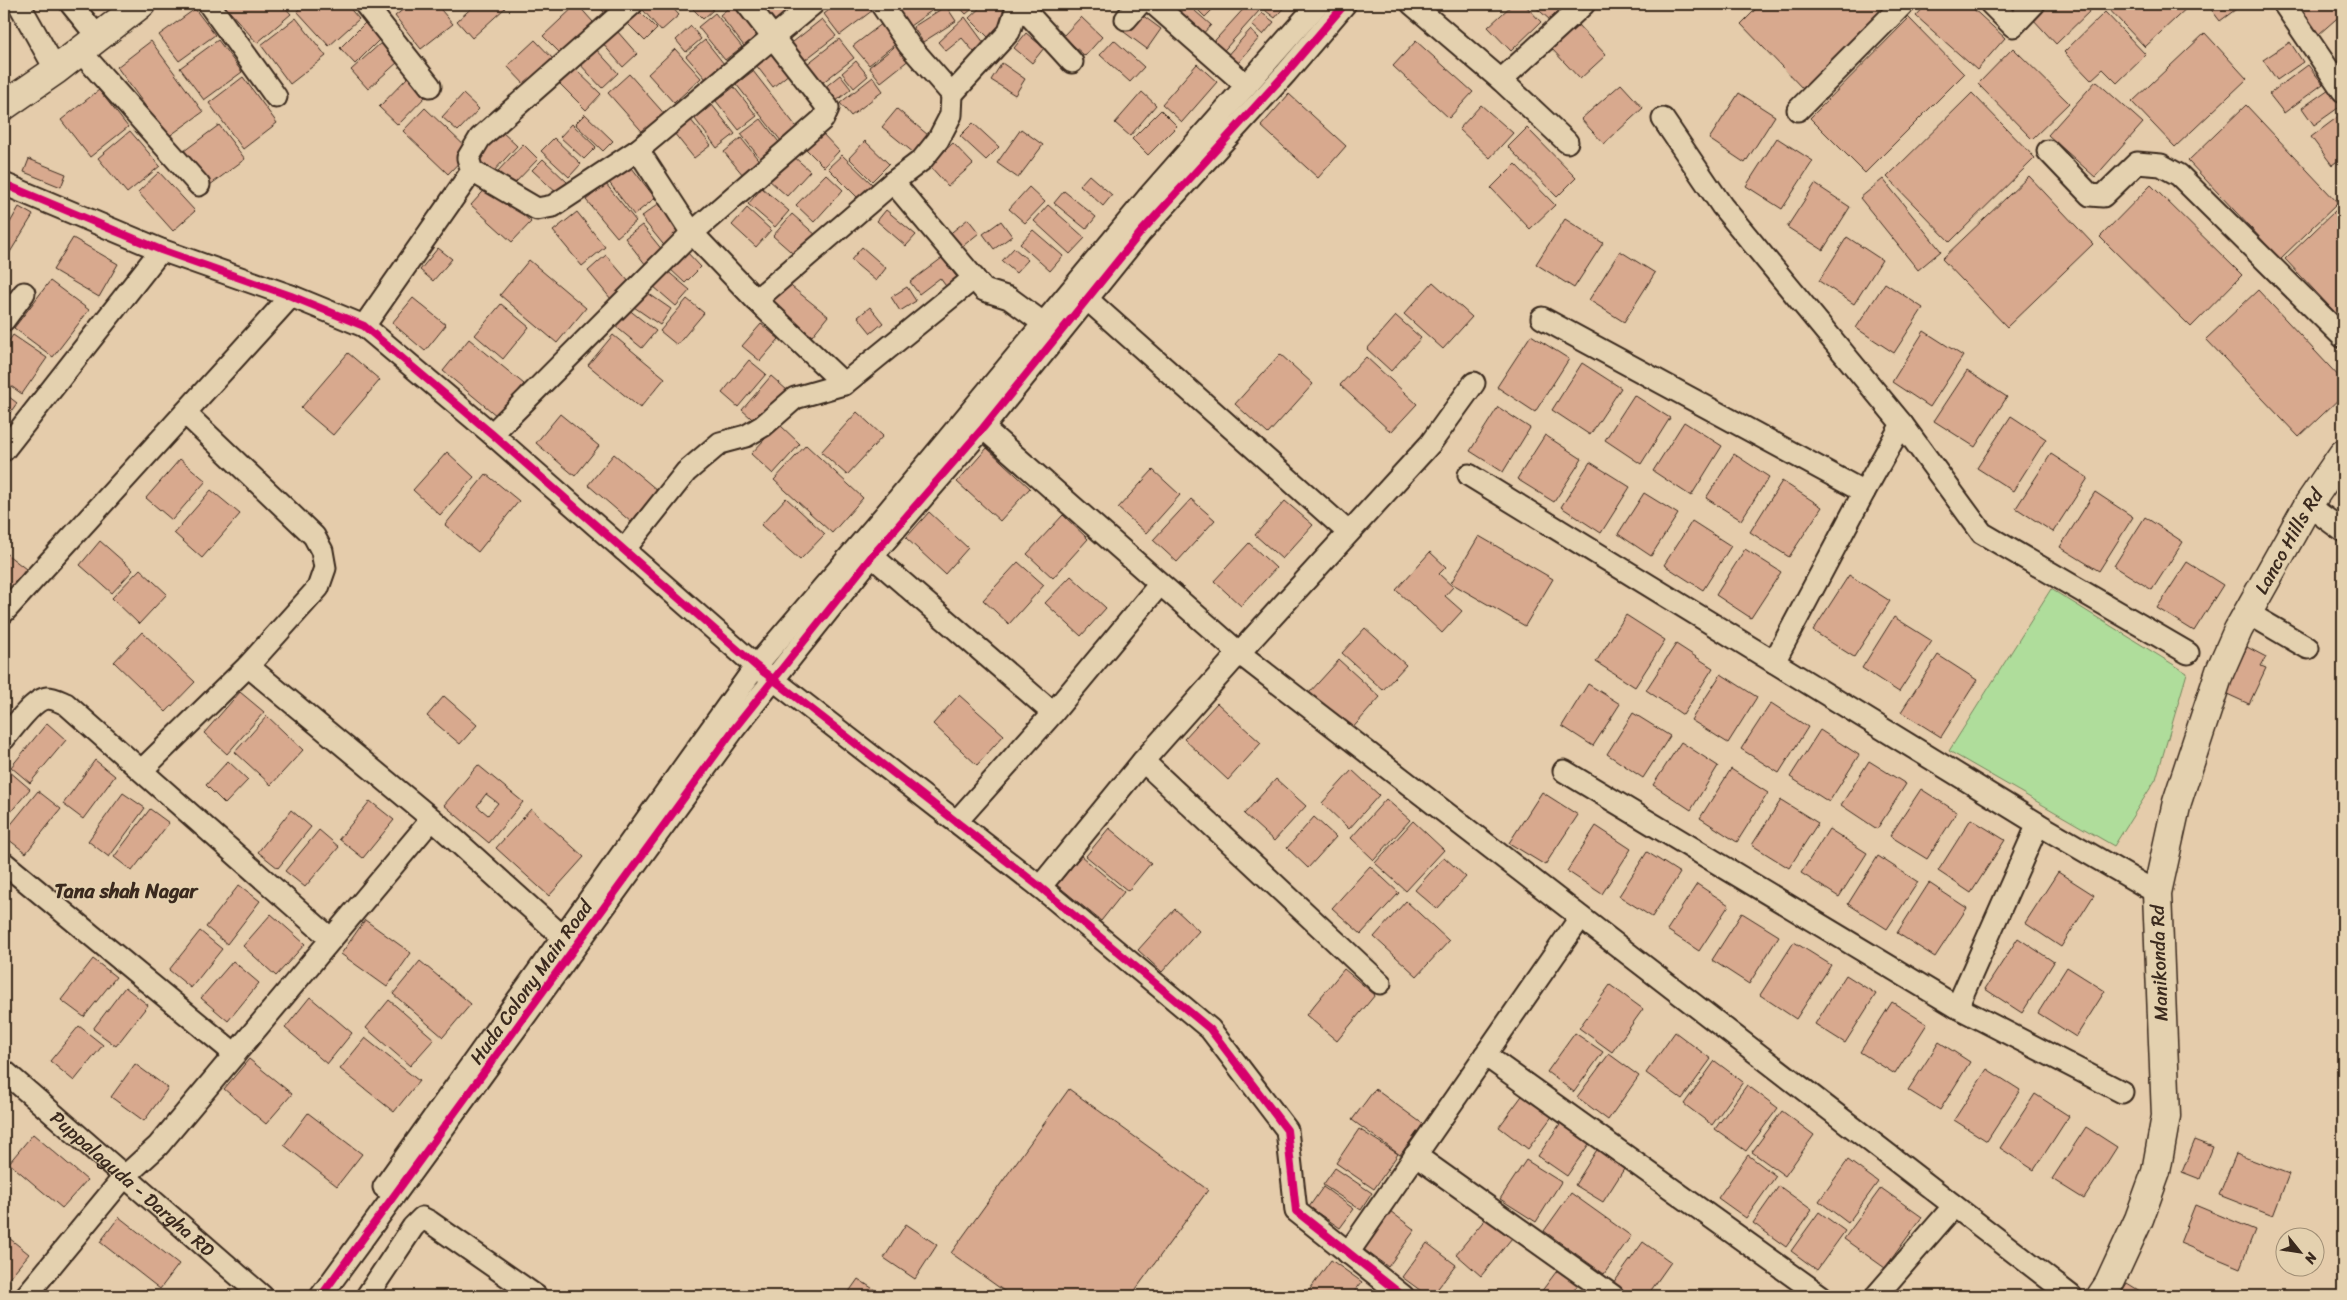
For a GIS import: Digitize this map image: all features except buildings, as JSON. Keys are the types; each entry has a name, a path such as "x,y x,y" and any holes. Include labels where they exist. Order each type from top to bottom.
{"street":[{"path":"19,4 56,70"},
{"path":"71,4 89,43 199,185"},
{"path":"4,106 56,70 142,4"},
{"path":"208,4 276,97"},
{"path":"365,4 430,86"},
{"path":"632,4 480,138 468,158 472,171 537,209 553,206 638,150 813,4"},
{"path":"492,434 692,232 814,129 827,112 828,108 747,4"},
{"path":"881,4 909,45 952,94"},
{"path":"756,300 893,182 922,160 938,140 951,115 952,94 1009,32 1018,4 1072,62"},
{"path":"1154,4 1246,85"},
{"path":"321,1296 723,745 872,556 975,421 1246,85 1318,4"},
{"path":"1051,329 1087,299 1141,232 1286,73 1345,4"},
{"path":"1501,80 1584,4"},
{"path":"1798,110 1903,4"},
{"path":"1992,4 2013,26 2034,4"},
{"path":"2284,4 2343,91"},
{"path":"1414,5 1501,80 1568,142"},
{"path":"1663,119 1722,206 1902,424 1982,533 2188,653"},
{"path":"638,150 692,232 756,300 844,384"},
{"path":"2048,151 2090,195 2103,196 2137,163 2161,165 2179,174 2343,337"},
{"path":"364,326 472,171"},
{"path":"893,182 984,290 1009,298 1051,329"},
{"path":"4,184 161,250 291,296 364,326 492,434 756,666 1040,887 1210,1029 1287,1130 1296,1211 1403,1296"},
{"path":"4,450 161,250"},
{"path":"624,550 686,472 720,443 746,436 763,426 794,398 844,384 974,278"},
{"path":"4,320 24,293"},
{"path":"4,612 291,296"},
{"path":"1087,299 1348,532"},
{"path":"1542,318 1864,492"},
{"path":"1040,887 1143,761 1348,532 1430,444 1474,383"},
{"path":"142,770 248,666 318,588 325,568 322,551 314,536 185,413"},
{"path":"975,421 1239,653 2071,1296"},
{"name":"Huda Colony Main Road","path":"305,1296 756,666 975,421"},
{"path":"1774,662 1902,424"},
{"name":"Lanco Hills Rd","path":"2243,622 2308,505 2343,454"},
{"path":"1468,475 2038,824 2159,880"},
{"path":"2308,505 2343,531"},
{"path":"872,556 1053,713"},
{"path":"956,821 1053,713 1160,584"},
{"path":"2243,622 2308,648"},
{"name":"Manikonda Rd","path":"2101,1296 2109,1284 2139,1219 2156,1172 2166,1116 2159,880 2177,802 2220,671 2243,622"},
{"path":"248,666 432,819 563,937"},
{"path":"4,739 34,706 44,698 56,699 66,704 331,940"},
{"path":"1143,761 1380,983"},
{"path":"1564,770 1957,1007 2122,1092"},
{"path":"26,1296 124,1177 158,1146 432,819"},
{"path":"1957,1007 2038,824"},
{"path":"4,863 235,1054"},
{"path":"1348,1253 1580,918"},
{"path":"1485,1055 1821,1296"},
{"name":"Puppalaguda - Dargha RD","path":"4,1072 262,1296"},
{"path":"1415,1156 1614,1296"},
{"path":"1876,1296 1954,1206"},
{"path":"367,1296 413,1226 422,1218 536,1296"}],"green space":[{"path":"2051,589 2187,673 2156,779 2114,846 1949,751"}],"cycle path":[{"path":"321,1296 734,729 872,556 983,428 1141,232 1286,73 1345,4"},
{"path":"4,184 161,250 291,296 364,326 492,434 756,666 1040,887 1210,1029 1287,1130 1296,1211 1403,1296"}],"district":[{"name":"Tana shah Nagar","path":"126,891"}]}
